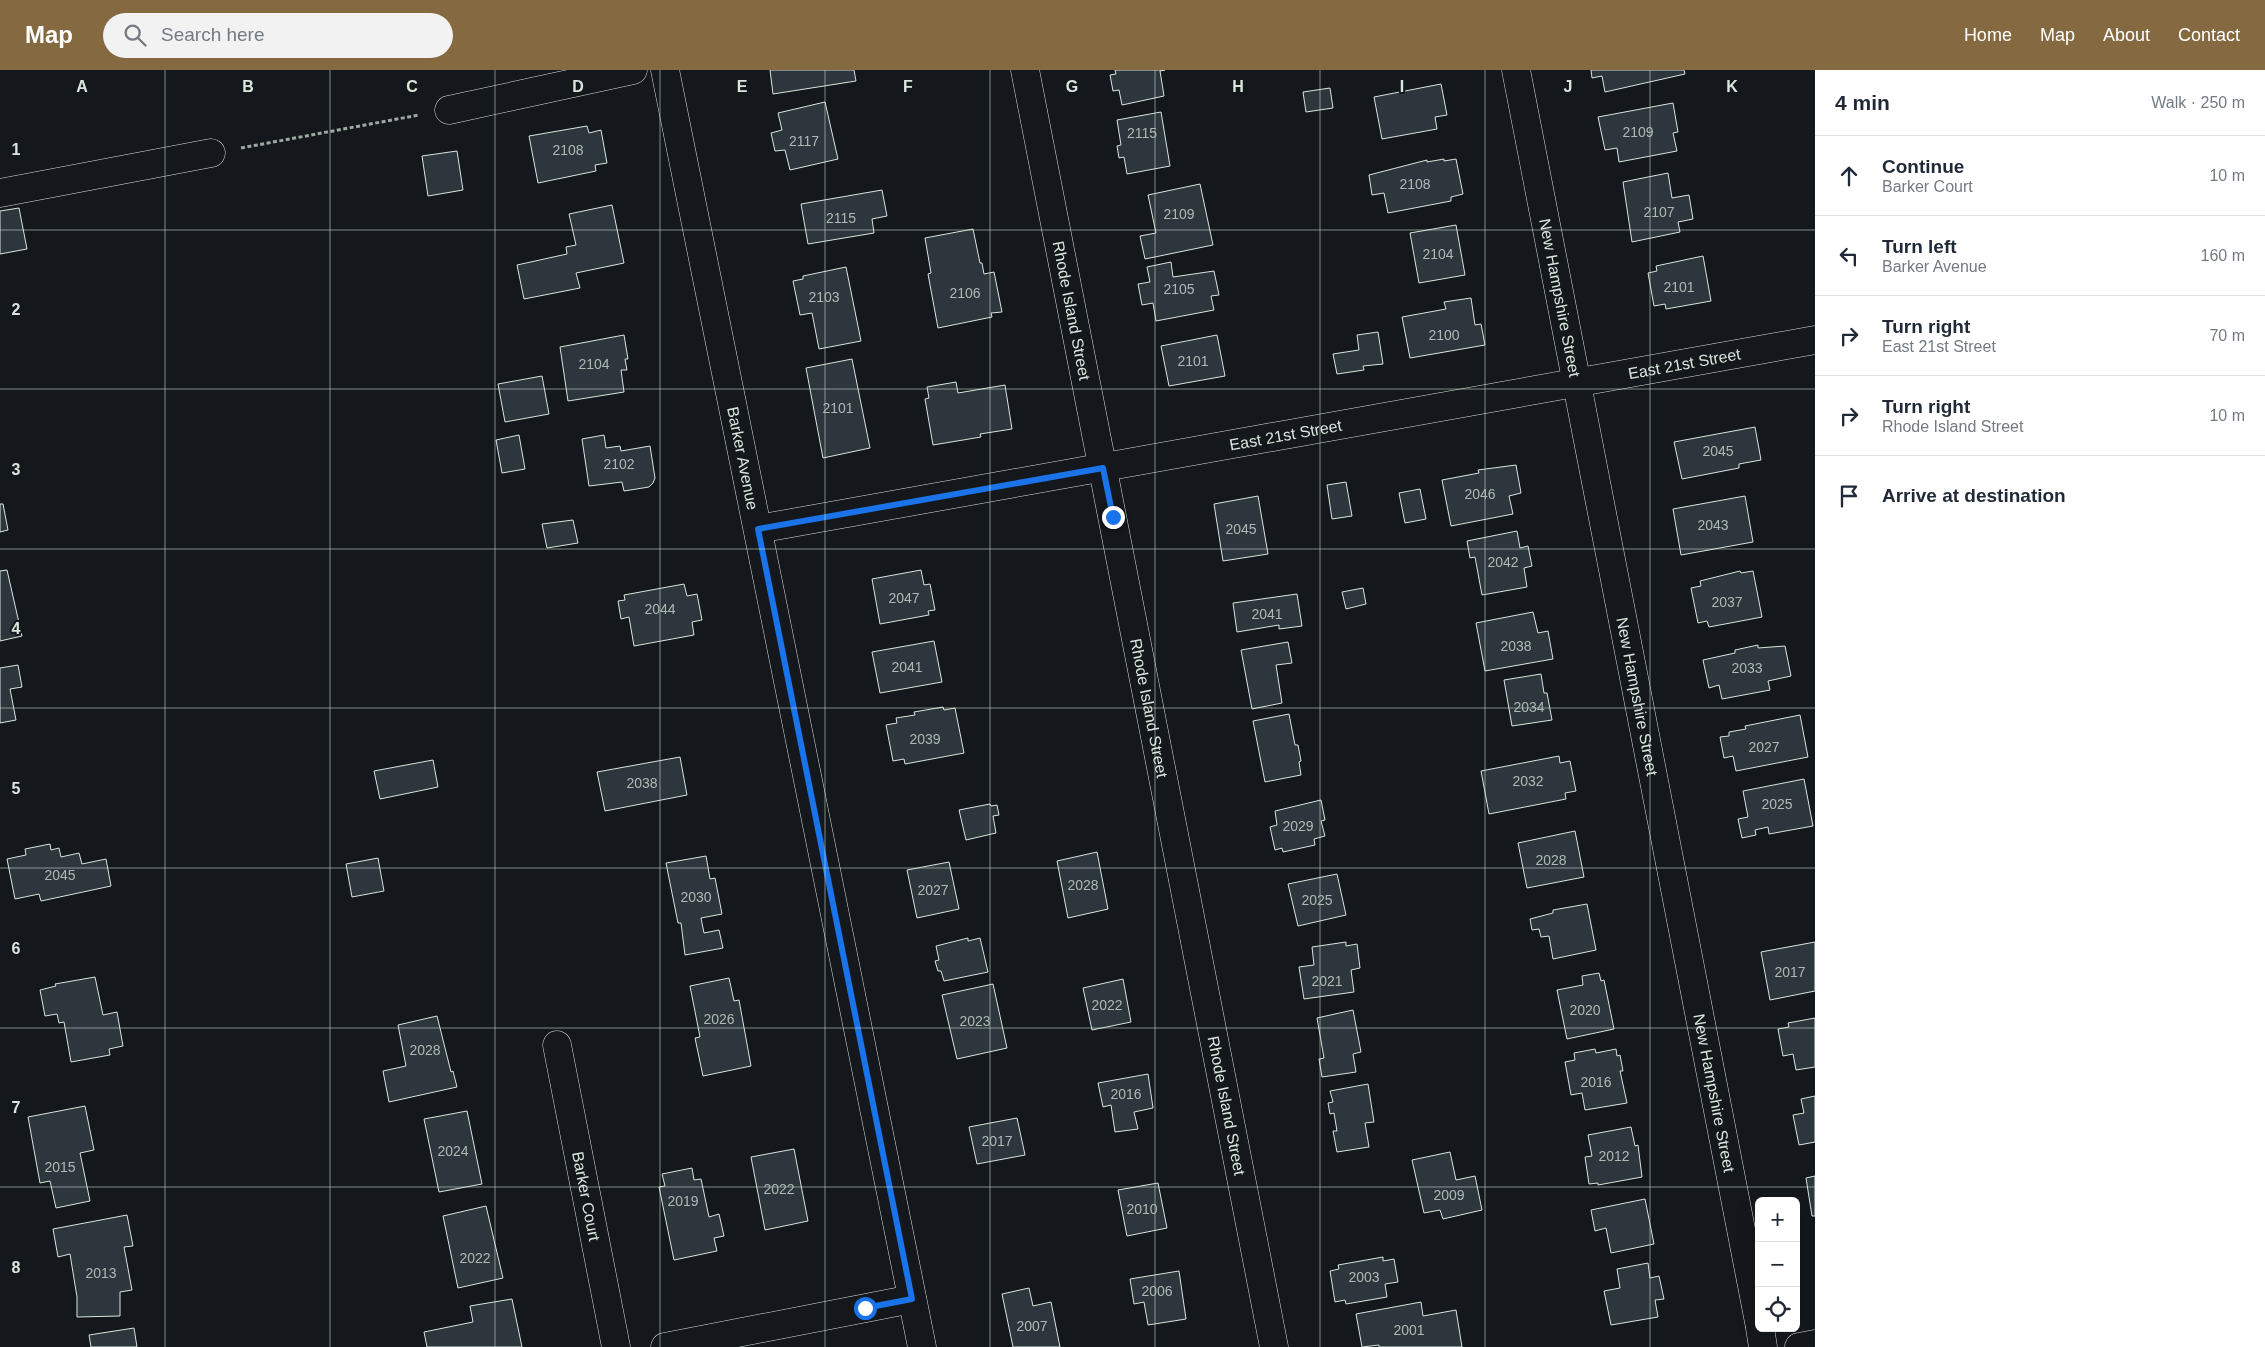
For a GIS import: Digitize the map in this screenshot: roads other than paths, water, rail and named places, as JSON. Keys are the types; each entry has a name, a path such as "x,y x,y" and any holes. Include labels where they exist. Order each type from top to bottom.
{"street":[{"path":"449,110 633,70"},
{"name":"Barker Avenue","path":"665,70 922,1347"},
{"name":"Rhode Island Street","path":"1025,70 1274,1347"},
{"name":"New Hampshire Street","path":"1516,70 1755,1301"},
{"path":"0,193 211,153"},
{"name":"East 21st Street","path":"758,529 1815,340"},
{"name":"Barker Court","path":"557,1045 616,1347"},
{"path":"665,1347 912,1299"},
{"path":"1761,1332 1763,1347"},
{"path":"1799,1347 1815,1344"}]}
